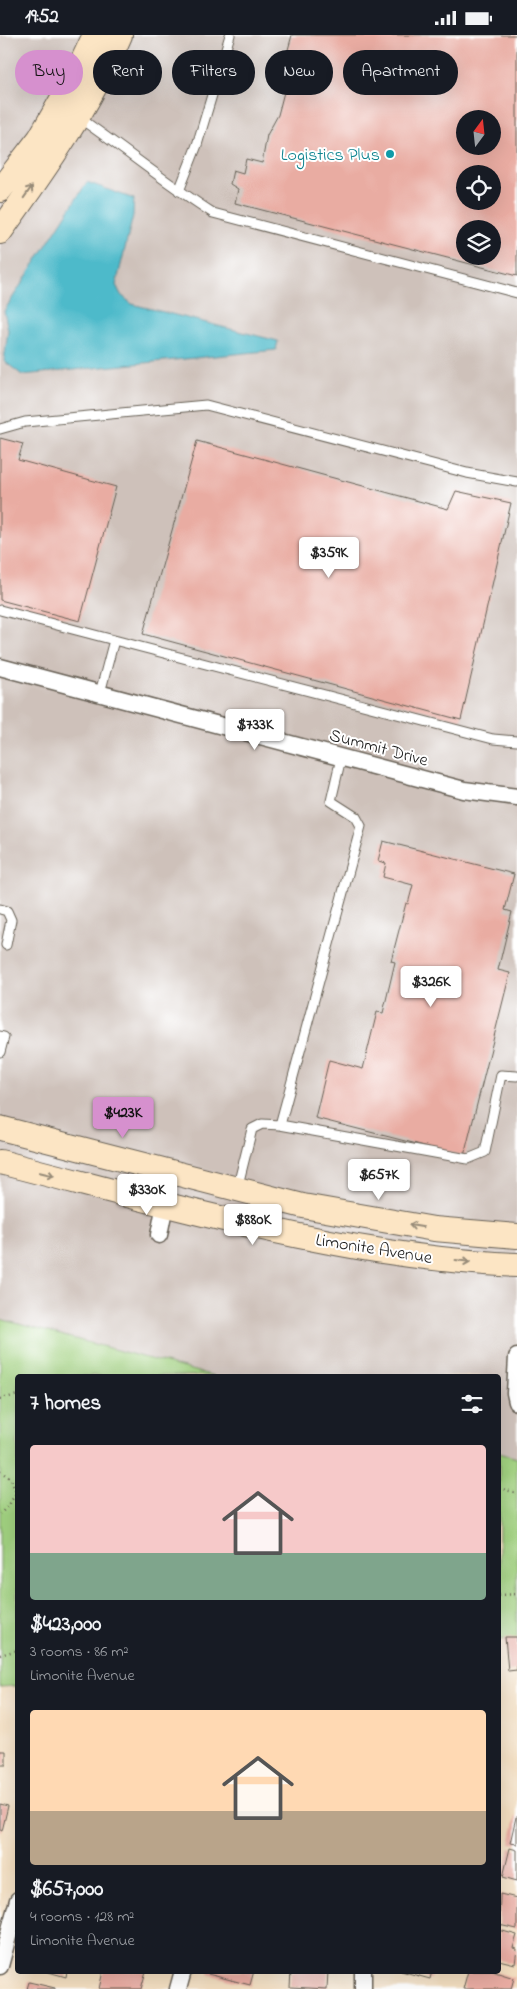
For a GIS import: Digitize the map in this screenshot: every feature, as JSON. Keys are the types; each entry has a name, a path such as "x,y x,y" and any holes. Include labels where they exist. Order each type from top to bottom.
{"main road":[{"path":"0,232 52,158 96,35"},
{"path":"0,191 40,138 69,110 90,97 120,35"},
{"name":"Limonite Avenue","path":"0,1128 303,1206 434,1229 517,1235"},
{"name":"Limonite Avenue","path":"0,1162 249,1225 360,1249 482,1264 517,1265"},
{"path":"165,1204 222,1203 232,1199 237,1189"}],"street":[{"name":"Summit Drive","path":"0,667 464,790 517,797"},
{"path":"159,1235 165,1204"},
{"path":"517,1357 514,1393 517,1402"},
{"path":"0,1966 15,1911"},
{"path":"178,1989 182,1974"},
{"path":"363,1989 364,1974"}],"lane":[{"path":"180,191 197,145 230,35"},
{"path":"69,110 213,213 517,293"},
{"path":"0,429 25,422 206,405 467,473 517,482"},
{"path":"0,610 493,739 517,741"},
{"path":"100,693 114,639"},
{"path":"280,1125 361,825 356,817 331,801 341,758"},
{"path":"0,909 8,911 11,920 6,945"},
{"path":"0,1036 4,1037 0,1052"},
{"path":"237,1189 252,1129 262,1124 280,1125 468,1159 485,1152 501,1075 517,1076"}],"path":[{"path":"0,1399 15,1396"},
{"path":"0,1471 11,1479 15,1490"},
{"path":"501,1489 517,1493"},
{"path":"0,1514 9,1505 15,1495"},
{"path":"501,1595 517,1594"},
{"path":"0,1655 15,1651"}],"shaded area":[{"path":"0,35 517,35 517,1458 501,1454 501,1374 206,1374 0,1319"}],"green space":[{"path":"0,1319 206,1374 15,1374 15,1686 0,1687"},
{"path":"501,1454 517,1458 517,1639 501,1640"}],"water":[{"path":"87,182 134,199 133,216 116,285 121,295 132,304 278,341 276,350 22,375 4,361 8,330 4,311"}],"building":[{"name":"Logistics Plus","path":"292,35 517,35 517,276 475,265 501,265 501,220 456,220 456,260 235,203 238,189 230,184 233,170 243,173 246,159 262,163 267,135 278,115 283,95 333,95 333,50 288,50"},
{"path":"0,438 23,444 18,460 116,487 80,621 0,600"},
{"path":"197,441 448,509 456,491 511,503 461,720 143,634"},
{"path":"383,841 514,874 505,910 512,912 498,970 510,973 464,1156 315,1118 329,1060 363,1069 377,1012 383,1013 395,962 391,961 406,903 408,904 413,885 383,877 386,863 378,861"},
{"path":"505,1637 517,1637 517,1670 508,1671"},
{"path":"0,1751 6,1751 6,1765 0,1765"},
{"path":"0,1804 8,1806 2,1831 0,1830"},
{"path":"517,1817 517,1844 510,1843"},
{"path":"510,1848 517,1850 517,1881 503,1877"},
{"path":"501,1894 517,1898 517,1929 501,1925"},
{"path":"501,1931 517,1935 513,1948 517,1949 515,1964 501,1960"},
{"path":"56,1974 66,1974 66,1977"},
{"path":"102,1974 145,1974 141,1989 99,1989"},
{"path":"208,1974 253,1974 250,1985"},
{"path":"291,1974 328,1974 327,1989 290,1987"},
{"path":"412,1974 431,1974 430,1979"},
{"path":"467,1974 501,1974 514,1978 511,1989 463,1989"},
{"path":"29,1982 55,1988 55,1989 27,1989"}],"place":[{"name":"Logistics Plus","path":"390,154"}]}
